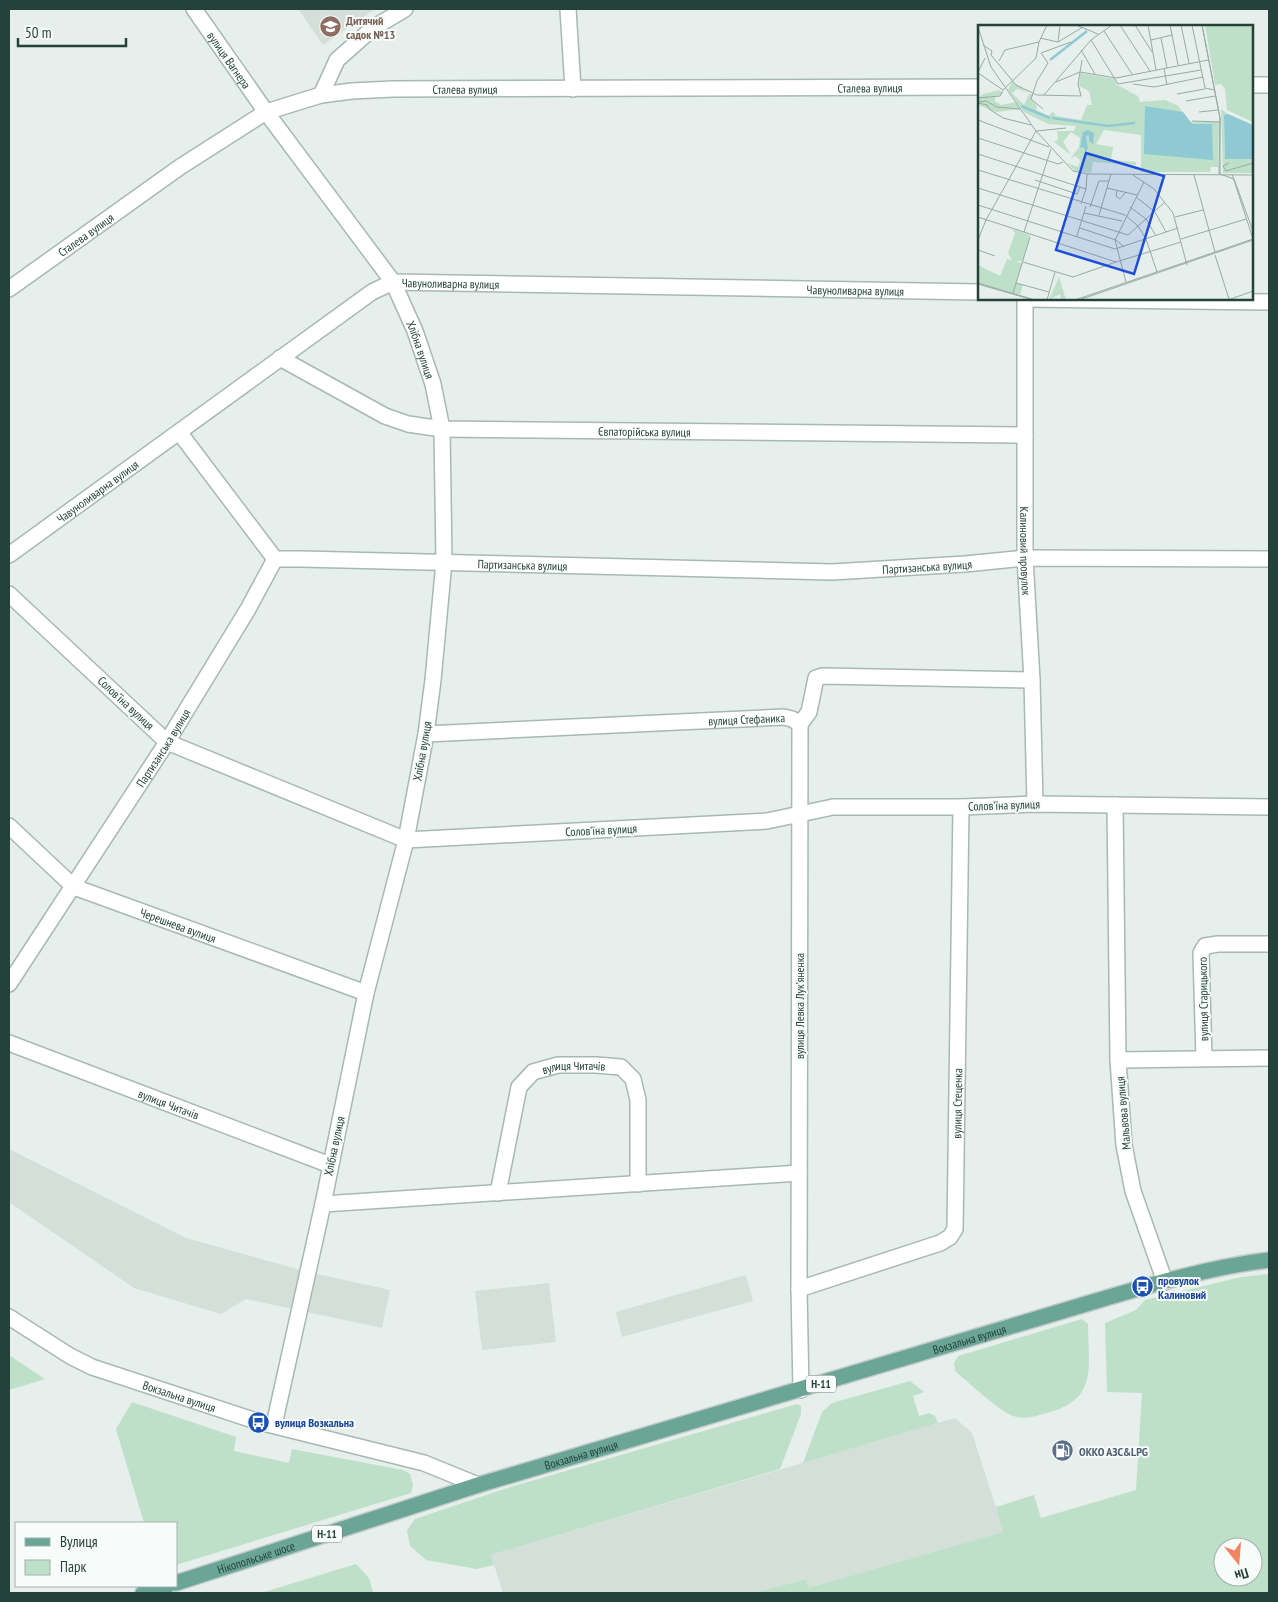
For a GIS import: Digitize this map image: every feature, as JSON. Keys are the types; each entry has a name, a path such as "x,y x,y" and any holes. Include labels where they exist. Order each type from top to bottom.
{"main road":[{"name":"Н-11","path":"1165,1282 1225,1267 1269,1260"},
{"name":"Вокзальна вулиця","path":"478,1485 1165,1282"},
{"name":"Нікопольське шосе","path":"178,1582 478,1485"},
{"path":"142,1593 163,1587"}],"street":[{"name":"вулиця Вагнера","path":"194,9 266,112"},
{"path":"320,95 336,60 373,28 405,9"},
{"path":"568,9 573,89"},
{"path":"1253,85 1269,85"},
{"name":"Сталева вулиця","path":"9,289 180,167 266,112 320,95 394,89 978,87"},
{"name":"Хлібна вулиця","path":"266,112 393,282 415,331 433,384 442,429 444,562 426,734 406,840 366,993 323,1204 274,1425"},
{"name":"Чавуноливарна вулиця","path":"9,555 372,292 393,282 978,292"},
{"name":"Калиновий провулок","path":"1025,300 1025,558 1032,680 1035,804"},
{"path":"1106,300 1269,302"},
{"name":"Євпаторійська вулиця","path":"280,358 385,416 408,424 442,429 1025,435"},
{"path":"179,432 275,559"},
{"name":"Партизанська вулиця","path":"9,984 168,742 248,609 275,559 832,572 965,564 1025,558 1269,559"},
{"name":"Соловʼїна вулиця","path":"9,594 168,742 406,840 767,821 833,807 961,807 1035,804 1269,807"},
{"name":"вулиця Стефаника","path":"426,734 784,717 800,724 809,712 816,678 822,676 1032,680"},
{"name":"вулиця Левка Лукʼяненка","path":"800,724 799,1289 801,1390"},
{"path":"1115,805 1118,1060"},
{"name":"вулиця Стеценка","path":"799,1289 940,1243 950,1237 955,1229 961,807"},
{"name":"Черешнева вулиця","path":"9,826 74,887 366,993"},
{"name":"вулиця Старицького","path":"1204,1058 1201,953 1205,946 1218,944 1269,944"},
{"name":"вулиця Читачів","path":"9,1043 330,1165"},
{"name":"Мальвова вулиця","path":"1165,1282 1133,1191 1126,1154 1118,1060 1269,1058"},
{"name":"вулиця Читачів","path":"498,1193 519,1087 533,1072 558,1065 621,1067 632,1079 638,1100 638,1184"},
{"path":"323,1204 799,1173"},
{"name":"Вокзальна вулиця","path":"9,1317 70,1356 92,1367 211,1407 424,1463 478,1485"}],"shaded area":[{"name":"Дитячий садок №13","path":"298,9 375,9 323,45"},
{"path":"9,1149 186,1238 308,1272 390,1290 382,1328 246,1299 221,1314 134,1288 9,1202"},
{"path":"746,1275 753,1301 622,1337 616,1312"},
{"path":"549,1283 556,1342 482,1350 475,1291"},
{"path":"955,1418 972,1433 1004,1532 808,1588 805,1579 754,1593 503,1593 491,1555"}],"green space":[{"path":"1269,1274 1269,1593 754,1593 806,1579 808,1588 1003,1532 996,1507 1034,1495 1041,1518 1136,1490 1142,1393 1107,1392 1105,1323 1136,1310 1145,1300 1241,1277"},
{"path":"1082,1319 1088,1324 1089,1367 1087,1379 1083,1390 1064,1407 1030,1417 1013,1416 992,1402 955,1371 954,1363 958,1356"},
{"path":"9,1355 45,1379 9,1390"},
{"path":"910,1381 924,1392 913,1396 919,1416 929,1413 935,1416 938,1423 803,1463 822,1412 832,1403"},
{"path":"132,1402 236,1437 234,1451 289,1463 292,1449 403,1470 410,1474 413,1485 411,1493 178,1564 178,1522 144,1522 116,1429"},
{"path":"797,1404 801,1406 801,1414 780,1469 491,1555 494,1565 477,1569 426,1560 410,1546 407,1530 415,1519 504,1489"},
{"path":"356,1564 369,1578 373,1593 261,1593"}],"place":[{"name":"Дитячий садок №13","path":"330,27"},
{"name":"провулок Калиновий","path":"1142,1287"},
{"name":"вулиця Возкальна","path":"259,1422"},
{"name":"ОККО АЗС&LPG","path":"1063,1451"}]}
